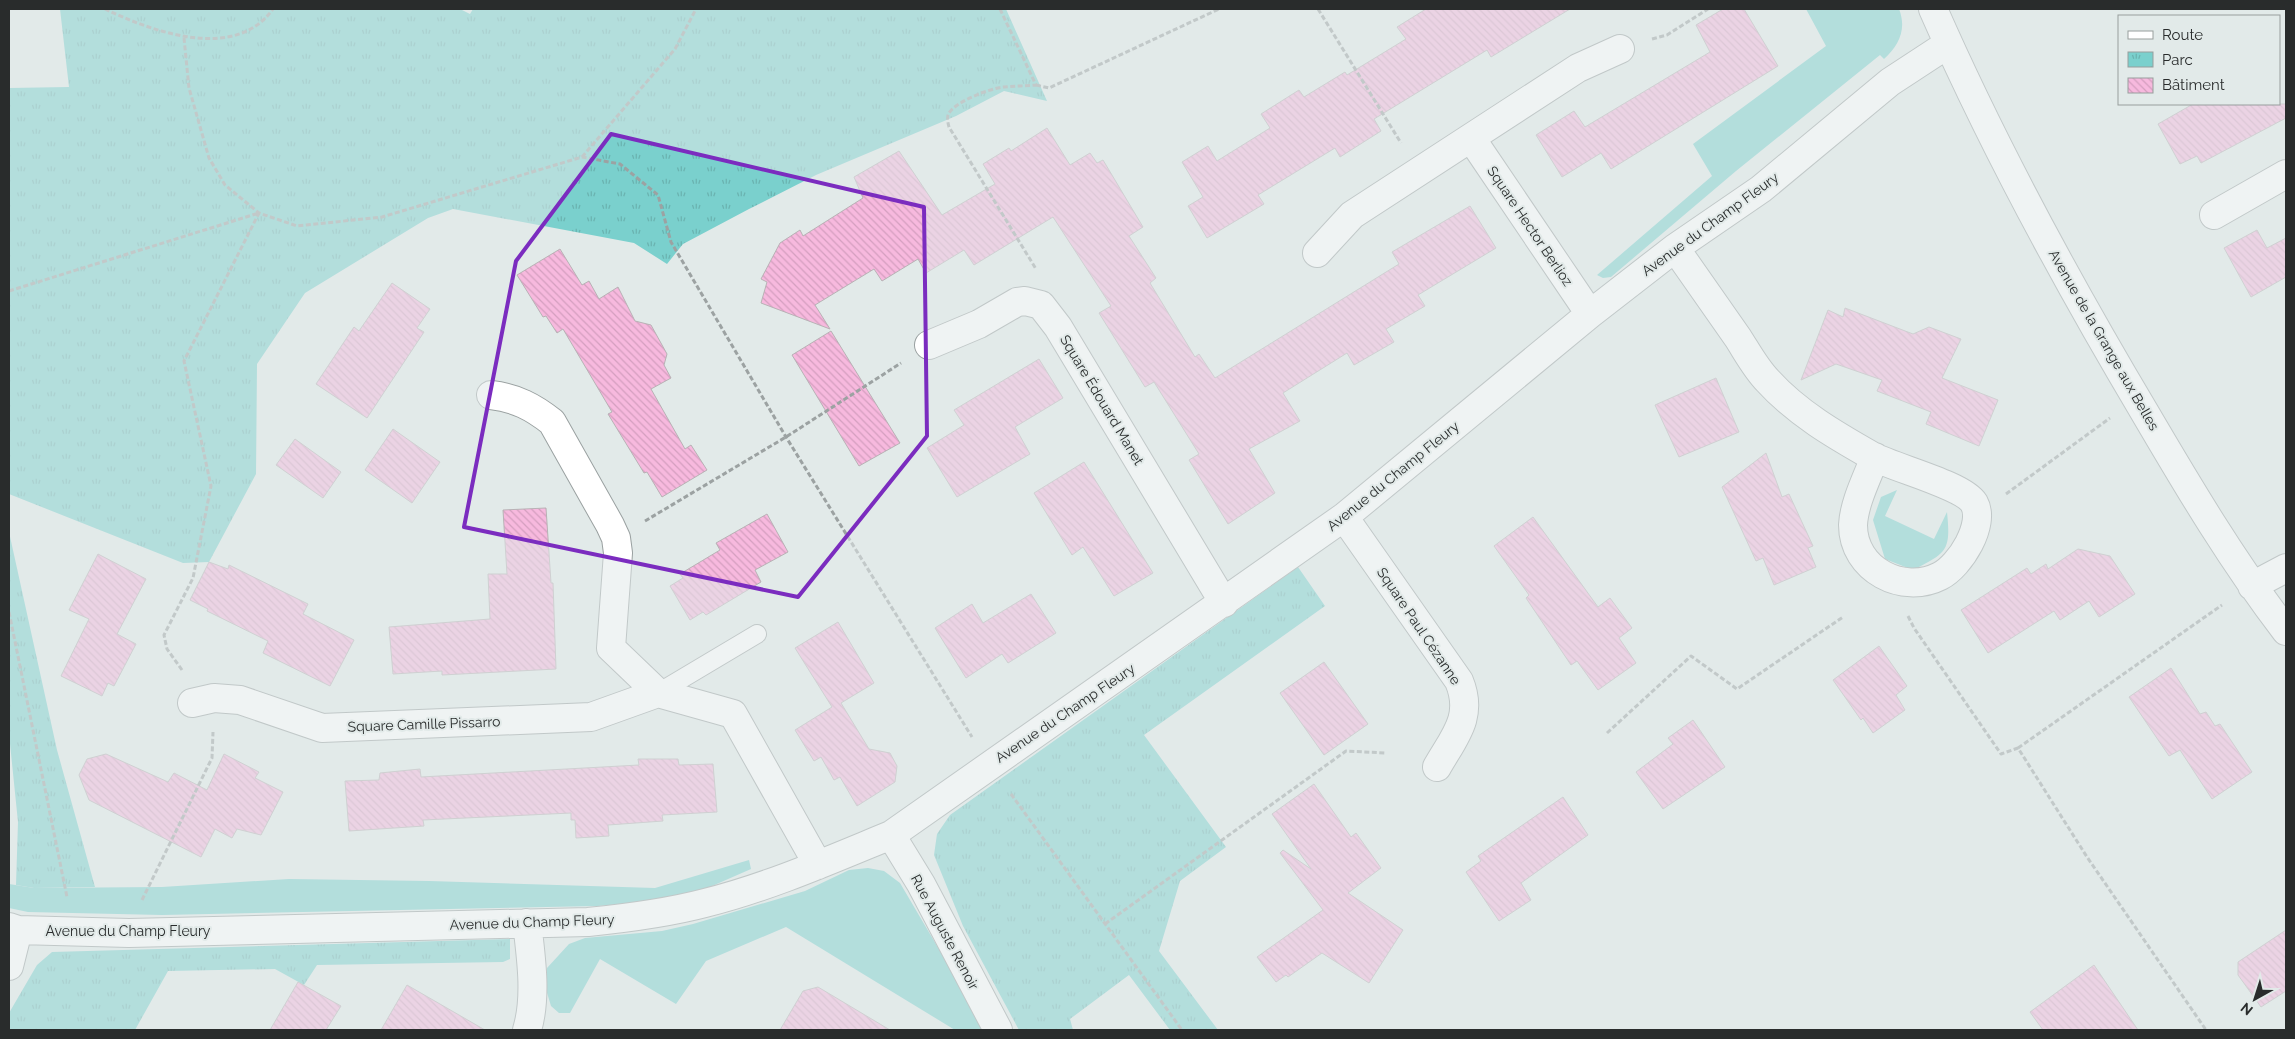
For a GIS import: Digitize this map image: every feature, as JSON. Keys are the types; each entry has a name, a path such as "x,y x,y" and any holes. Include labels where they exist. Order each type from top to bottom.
{"street":[{"name":"Avenue de la Grange aux Belles","path":"1933,9 1965,80 2081,306 2215,530 2252,586 2286,631"},
{"name":"Avenue du Champ Fleury","path":"14,928 129,933 588,922 659,913 750,890 818,866 891,834 989,764 1224,603 1344,517 1590,314 1675,248 1761,189 1890,82 1948,44"},
{"path":"1317,253 1352,215 1578,68 1620,49"},
{"name":"Square Hector Berlioz","path":"1471,138 1590,314"},
{"path":"2214,215 2286,174"},
{"path":"1675,248 1766,380 1813,420 1875,457 1967,495 1977,510 1975,528 1965,551 1955,565 1942,576 1927,582 1910,584 1893,580 1880,575 1869,565 1861,553 1855,540 1853,526 1855,511 1875,457"},
{"path":"929,345 979,324 1017,302 1033,301"},
{"name":"Square Édouard Manet","path":"1033,301 1048,311 1224,603"},
{"path":"491,395 520,401 537,410 552,422 616,538 618,554 611,648 658,693 733,714 818,866"},
{"name":"Square Paul Cézanne","path":"1344,517 1459,681 1464,693 1466,705 1464,717 1437,767"},
{"path":"2252,586 2286,568"},
{"name":"Square Camille Pissarro","path":"203,700 240,700 322,728 591,717 658,693"},
{"name":"Rue Auguste Renoir","path":"891,834 921,884 998,1030"},
{"path":"527,923 532,975 531,1014 527,1030"},
{"path":"9,966 14,928"}],"lane":[{"path":"658,693 757,634"}],"path":[{"path":"105,9 135,24 184,38 234,36 263,23 273,9"},
{"path":"582,157 675,49 696,9"},
{"path":"1000,9 1036,86"},
{"path":"1033,301 1038,271 949,127 948,115 955,107 974,96 1002,87 1036,86 1049,88 1219,9"},
{"path":"1318,9 1419,172"},
{"path":"1620,49 1667,35 1708,9"},
{"path":"184,38 189,88 209,158 225,184 259,213 298,226 382,217 582,157 620,164 658,195 671,242 786,437 975,742"},
{"path":"9,291 259,213"},
{"path":"129,933 134,916 212,758 203,700 167,649 164,635 193,578 211,486 184,362 259,213"},
{"path":"616,538 786,437 897,366"},
{"path":"1977,510 2011,491 2111,417"},
{"path":"1893,580 1914,628 2001,754 2018,748 2222,605"},
{"path":"9,612 74,932"},
{"path":"1607,733 1691,656 1737,689 1843,617"},
{"path":"2018,748 2087,858 2206,1030"},
{"path":"1106,924 1346,751 1386,753"},
{"path":"1021,807 1182,1030"}],"highlighted area":[{"path":"611,134 924,207 927,436 798,597 464,527 516,261"}],"green space":[{"path":"60,9 460,9 470,14 473,9 1006,9 1047,101 1004,91 956,116 816,175 749,209 683,244 667,264 634,243 453,209 428,218 305,293 257,364 256,474 209,562 183,563 9,494 9,88 69,87"},
{"path":"1806,9 1899,9 1902,30 1894,48 1884,59 1880,55 1736,171 1611,277 1603,278 1597,275 1712,176 1693,144 1826,46"},
{"path":"1897,490 1885,516 1934,539 1947,512 1948,535 1944,549 1933,559 1913,570 1885,559 1873,520 1881,497"},
{"path":"9,532 57,750 95,887 34,888 16,885 18,822 9,734"},
{"path":"1298,567 1325,606 1144,735 1226,847 1180,881 1159,951 1218,1030 1170,1030 1129,975 1070,1019 1073,1030 1019,1030 963,926 934,855 937,834 950,815"},
{"path":"749,860 751,869 703,890 668,900 598,906 162,915 28,912 9,908 9,884 34,888 162,887 289,879 655,888"},
{"path":"868,868 884,871 900,883 970,1002 984,1030 955,1030 786,927 706,961 676,1004 600,959 570,1013 559,1013 551,1006 545,986 547,968 569,944 585,938 662,931 693,924 805,891 849,870"},
{"path":"510,939 510,959 503,962 317,965 304,985 275,969 168,971 135,1030 9,1030 9,1013 37,965 52,952"}],"building":[{"path":"1426,9 1570,9 1491,57 1487,50 1374,119 1381,131 1340,157 1335,148 1258,195 1264,204 1207,238 1188,206 1203,197 1182,162 1208,146 1217,161 1270,128 1261,114 1299,90 1304,97 1345,72 1347,75 1406,39 1397,27"},
{"path":"1723,9 1744,9 1778,66 1611,169 1601,153 1562,177 1536,135 1574,111 1585,127 1710,52 1696,25"},
{"path":"2286,104 2286,118 2201,163 2197,156 2180,164 2158,124 2191,105"},
{"path":"1047,128 1070,165 1090,153 1097,163 1103,160 1143,227 1129,236 1156,278 1150,283 1195,357 1199,354 1215,378 1399,264 1392,252 1470,206 1496,248 1418,295 1425,306 1386,329 1394,342 1354,365 1347,353 1283,393 1300,421 1249,449 1275,493 1228,524 1189,460 1199,454 1154,382 1145,387 1099,313 1111,306 1053,217 974,265 964,250 926,273 918,259 882,281 874,269 815,305 830,329 761,303 767,282 761,279 780,243 800,230 803,236 863,198 854,177 899,151 942,215 995,184 983,164 1009,148 1011,151"},
{"path":"2257,230 2267,248 2286,238 2286,277 2251,297 2224,248"},
{"path":"560,249 582,285 589,281 599,299 618,287 635,321 651,325 667,354 664,365 671,378 651,389 685,449 691,445 707,470 662,497 647,472 644,473 608,414 612,412 563,329 557,333 546,316 543,317 517,275"},
{"path":"392,283 430,309 417,328 424,332 367,418 316,384 354,327 359,331"},
{"path":"1845,308 1913,334 1929,327 1961,339 1942,378 1998,400 1979,446 1926,424 1931,412 1877,391 1882,380 1836,364 1801,380 1828,310 1843,317"},
{"path":"831,331 900,443 859,466 792,355"},
{"path":"1039,359 1063,398 1015,427 1030,454 957,497 927,448 964,425 954,410"},
{"path":"1716,378 1739,432 1679,457 1655,405"},
{"path":"393,429 440,462 412,503 365,470"},
{"path":"295,439 341,472 323,498 276,465"},
{"path":"1766,453 1782,497 1789,494 1813,546 1808,548 1816,567 1774,585 1763,558 1756,561 1722,487"},
{"path":"1084,462 1153,573 1114,596 1083,547 1072,555 1034,493"},
{"path":"546,508 551,583 553,583 556,669 442,675 442,671 393,674 389,627 490,619 488,574 507,574 503,510"},
{"path":"767,514 788,552 755,570 761,582 706,615 703,612 690,620 670,586 683,578 680,574 720,550 716,543"},
{"path":"1533,517 1598,607 1610,598 1632,628 1619,638 1636,663 1598,690 1577,661 1571,665 1526,598 1529,595 1494,546"},
{"path":"2078,549 2110,556 2135,594 2099,617 2089,601 2060,620 2054,611 1988,653 1961,610 2027,568 2031,574 2046,564 2048,569"},
{"path":"98,554 146,579 117,634 136,644 114,686 108,683 102,696 61,676 89,619 69,610"},
{"path":"209,562 228,569 229,565 308,604 303,614 354,640 330,686 263,653 268,641 207,611 208,609 190,600"},
{"path":"1031,594 1056,633 1008,663 1002,654 966,678 935,628 972,604 983,623"},
{"path":"838,622 874,683 841,703 869,749 890,753 897,766 895,782 857,806 840,777 834,780 821,757 814,761 795,730 832,707 795,648"},
{"path":"1879,646 1907,686 1896,695 1905,710 1873,733 1863,718 1861,720 1833,680"},
{"path":"1324,662 1368,724 1324,755 1280,693"},
{"path":"2171,668 2200,714 2206,712 2215,726 2220,724 2252,772 2212,799 2180,750 2169,756 2129,697"},
{"path":"1693,720 1725,767 1663,809 1636,772 1673,744 1668,738"},
{"path":"106,754 168,782 174,773 207,790 224,754 259,772 255,778 283,792 261,835 237,829 232,838 215,829 201,857 89,800 79,775 87,759"},
{"path":"638,759 678,759 679,765 713,764 717,812 662,815 663,821 608,825 609,836 576,838 575,820 571,820 571,813 423,820 424,826 349,831 345,781 379,780 380,773 420,769 421,777 639,765"},
{"path":"1314,784 1351,837 1356,833 1381,868 1348,893 1403,930 1369,983 1322,953 1288,977 1286,975 1276,982 1257,957 1323,910 1280,853 1283,850 1311,869 1272,814"},
{"path":"1563,797 1588,835 1521,883 1531,900 1499,921 1466,872 1481,861 1478,856"},
{"path":"2286,930 2286,991 2261,1007 2238,975 2238,962"},
{"path":"2094,965 2138,1030 2043,1030 2030,1012"},
{"path":"298,982 341,1006 326,1030 270,1030"},
{"path":"407,985 485,1030 381,1030"},
{"path":"818,987 890,1030 780,1030 803,991"}]}
